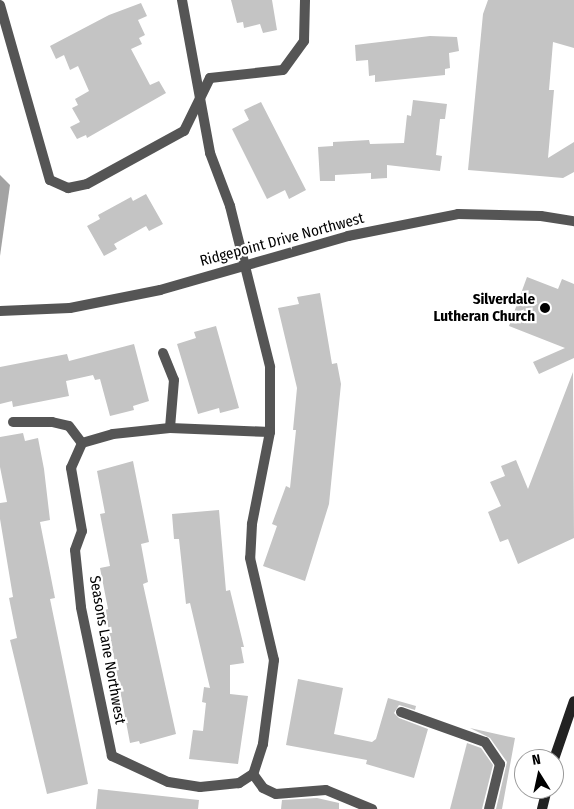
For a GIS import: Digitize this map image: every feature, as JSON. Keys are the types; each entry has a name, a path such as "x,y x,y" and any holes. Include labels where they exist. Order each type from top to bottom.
{"main road":[{"path":"557,749 574,701"}],"street":[{"path":"182,0 210,153 230,206 243,266 270,367 270,432 252,524 250,558 274,660 263,744 253,774 263,788 276,794 337,792 372,809"},
{"path":"0,4 50,180 68,188 87,184 184,131 210,78 282,70 304,42 305,0"},
{"name":"Ridgepoint Drive Northwest","path":"0,311 70,308 160,290 348,236 458,214 541,216 574,221"},
{"path":"163,353 174,380 170,428"},
{"path":"13,422 52,422 69,426 82,443 113,434 170,428 270,432"},
{"name":"Seasons Lane Northwest","path":"82,443 71,468 82,531 75,550 81,607 112,756 168,782 200,787 239,783 253,774"},
{"path":"401,712 485,742 500,764 489,809"}],"shaded area":[{"path":"0,175 10,185 0,256"}],"building":[{"path":"231,0 272,0 277,30 263,33 260,24 244,28 243,22 237,23"},
{"path":"488,0 574,0 574,48 553,42 549,90 554,90 548,158 574,142 574,172 563,178 468,170 483,14"},
{"path":"141,3 147,16 138,20 145,35 139,38 142,44 131,49 150,85 159,81 166,93 87,138 86,135 77,139 70,127 80,122 72,108 78,105 75,99 89,91 78,66 70,70 64,55 56,59 50,46 109,15"},
{"path":"430,36 457,37 459,51 449,53 450,68 445,69 445,75 375,82 375,75 369,76 368,60 356,61 355,45"},
{"path":"413,100 447,104 445,119 440,119 436,155 442,156 440,171 387,165 387,178 371,179 371,173 335,175 335,181 320,181 318,147 333,146 333,142 369,140 370,144 404,143 407,115 411,116"},
{"path":"261,102 306,190 289,199 285,190 267,199 232,129 249,120 244,110"},
{"path":"146,194 163,224 149,231 146,226 114,244 117,249 104,256 87,226 100,219 98,215 131,197 133,201"},
{"name":"Silverdale Lutheran Church","path":"527,277 558,289 562,279 574,284 574,358 539,374 533,362 565,348 509,326"},
{"path":"320,293 332,364 337,363 341,384 329,504 305,581 263,566 277,526 272,524 286,486 290,488 296,430 293,430 297,388 278,308 299,304 297,297"},
{"path":"216,326 239,408 220,413 219,408 198,414 177,344 196,338 194,332"},
{"path":"134,344 149,401 133,406 134,410 110,416 100,379 95,380 93,375 66,381 69,396 13,407 12,401 0,404 0,367 67,354 69,361"},
{"path":"573,372 574,538 518,564 508,539 500,542 488,512 501,506 490,482 505,476 501,466 516,460 528,489"},
{"path":"23,433 25,441 38,438 44,469 50,520 40,522 55,598 50,599 88,784 47,794 10,640 17,638 9,598 13,597 0,519 0,503 7,502 0,467 0,437"},
{"path":"133,461 149,542 141,544 148,582 143,584 176,734 140,744 139,741 130,743 105,610 108,609 100,568 110,566 100,514 105,513 97,471"},
{"path":"219,510 226,591 230,590 244,647 241,647 244,663 230,665 230,694 248,696 238,764 189,759 193,730 203,731 206,703 202,702 204,687 210,688 190,603 186,604 179,539 174,539 172,514"},
{"path":"298,679 343,688 334,734 372,742 376,739 388,698 416,706 415,710 399,705 394,713 399,718 428,729 414,778 366,764 367,760 286,745"},
{"path":"470,728 515,738 502,809 496,809 507,762 490,738"},
{"path":"467,743 481,748 493,765 482,809 450,809"},
{"path":"98,789 199,800 198,809 96,809"},
{"path":"317,798 339,803 339,809 281,809 282,800"}],"place":[{"name":"Silverdale Lutheran Church","path":"545,308"}]}
